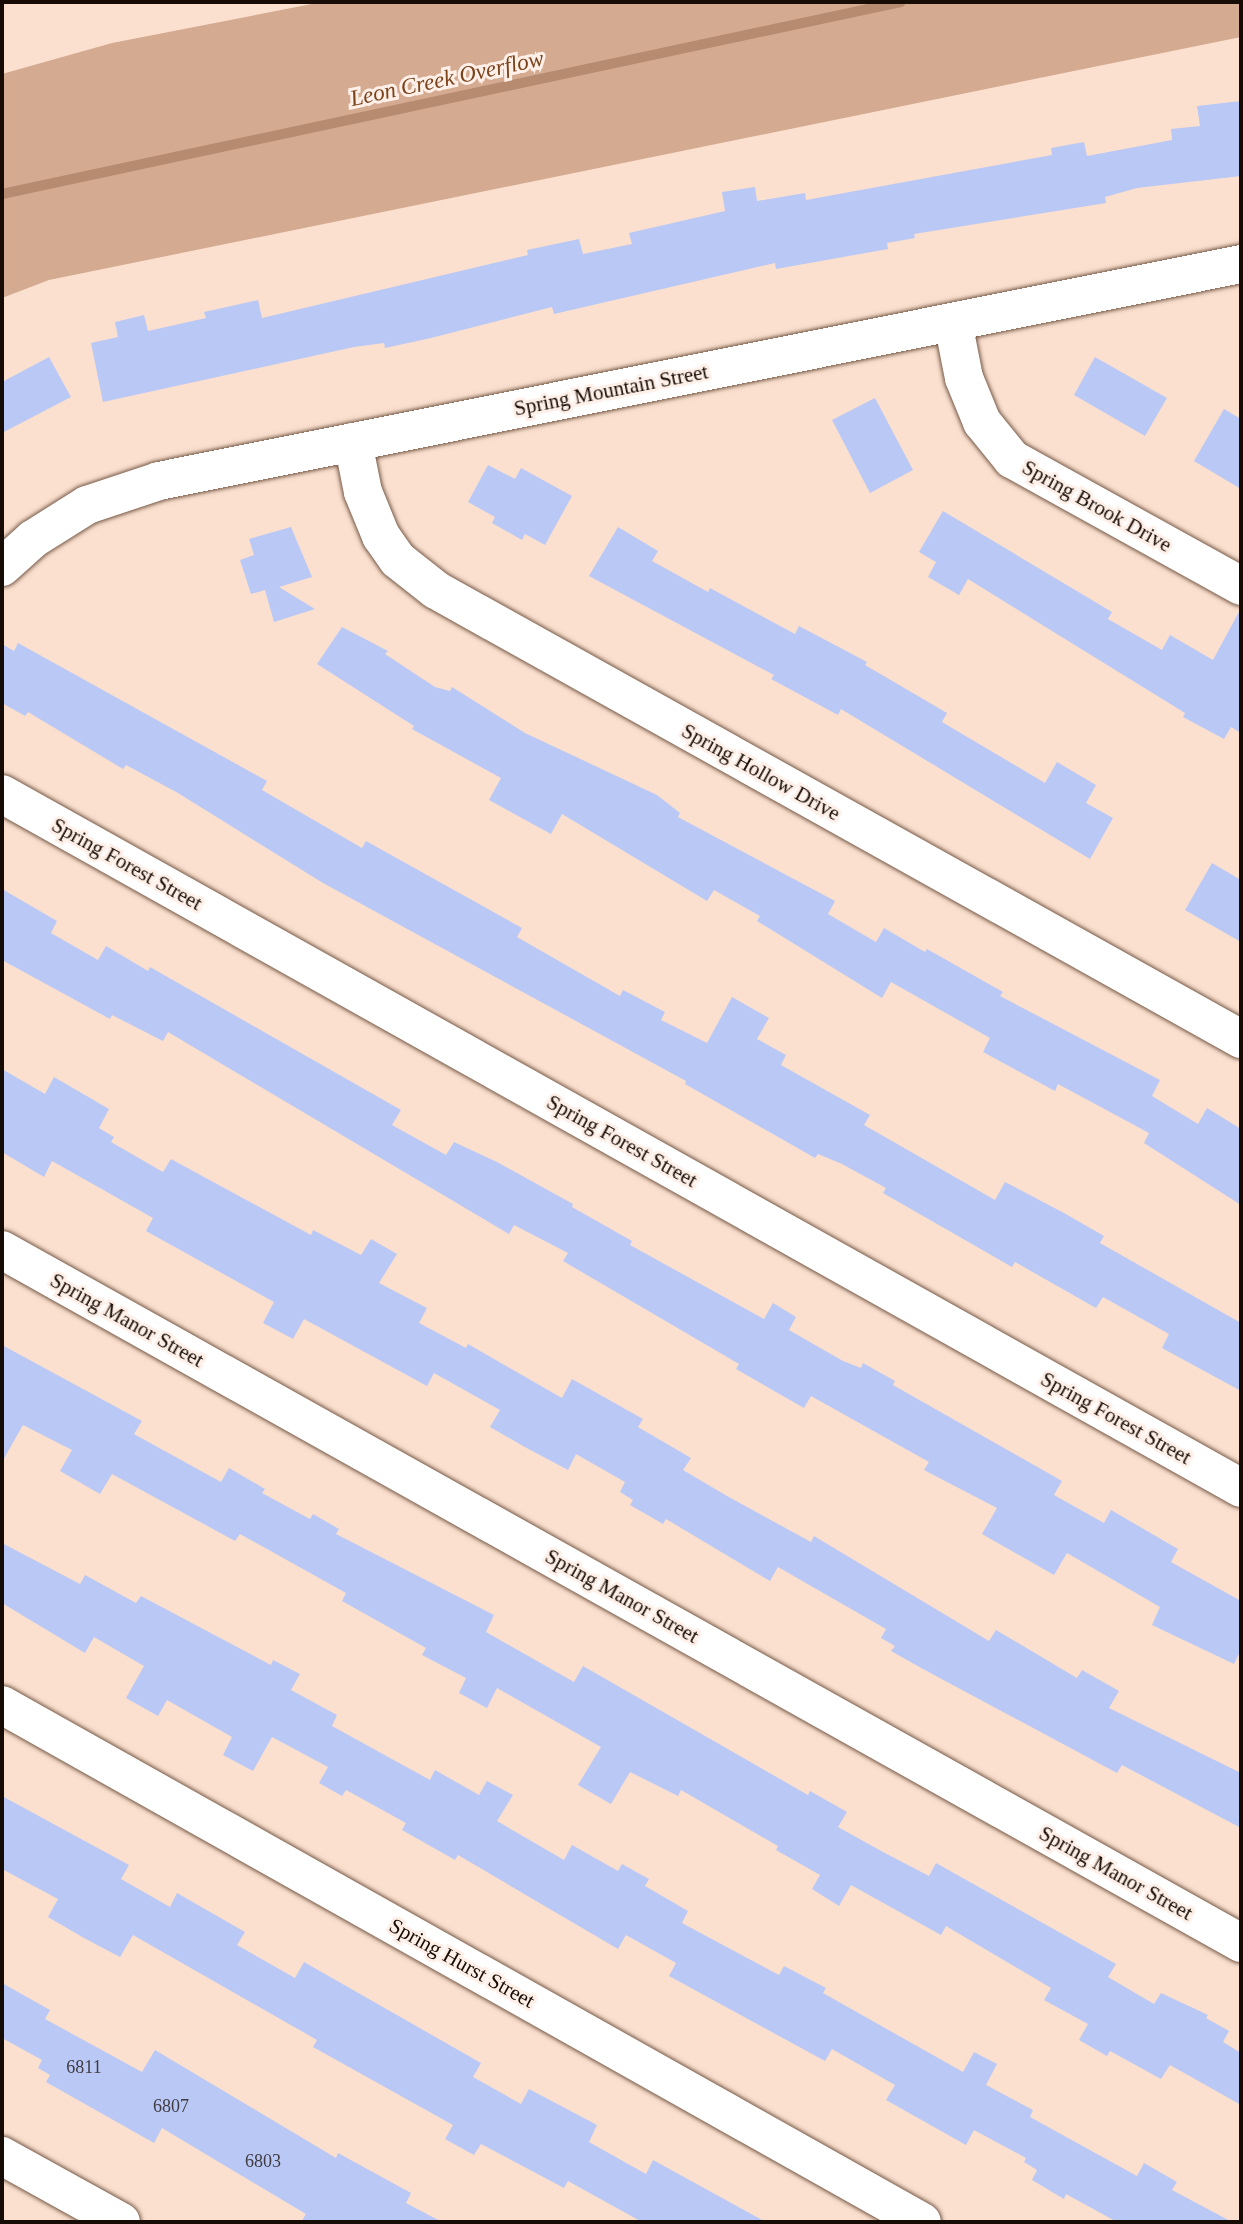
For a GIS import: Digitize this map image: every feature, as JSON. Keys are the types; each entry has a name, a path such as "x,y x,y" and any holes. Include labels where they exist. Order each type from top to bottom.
{"street":[{"name":"Spring Mountain Street","path":"2,567 33,539 87,505 159,481 1241,264"},
{"name":"Spring Brook Drive","path":"953,322 964,378 982,422 1012,459 1241,586"},
{"name":"Spring Hollow Drive","path":"353,442 363,492 381,536 398,560 436,590 1241,1039"},
{"name":"Spring Forest Street","path":"2,794 1241,1488"},
{"name":"Spring Manor Street","path":"2,1250 1241,1943"},
{"name":"Spring Hurst Street","path":"2,1705 922,2222"},
{"path":"2,2156 121,2222"}],"shaded area":[{"path":"322,2 1241,2 1241,37 49,280 2,298 2,74 112,43"}],"building":[{"path":"1241,101 1241,176 1137,188 1105,197 1106,203 914,234 915,238 887,243 888,249 776,269 775,263 554,314 552,307 385,348 384,343 354,347 103,402 91,343 118,337 115,322 144,315 148,331 206,318 204,312 258,300 262,318 528,255 527,250 579,239 583,254 632,244 629,233 725,211 722,192 755,187 757,201 805,193 806,200 1052,155 1051,148 1084,142 1087,156 1172,140 1171,129 1200,126 1197,106"},
{"path":"49,357 71,397 2,433 2,382"},
{"path":"1095,357 1167,398 1145,436 1074,395"},
{"path":"875,398 913,470 870,493 832,420"},
{"path":"1224,409 1241,419 1241,489 1194,461"},
{"path":"488,465 515,479 521,468 572,496 545,545 525,534 522,540 492,523 495,517 468,502"},
{"path":"943,511 1112,612 1108,619 1162,650 1170,635 1213,660 1241,608 1241,733 1231,727 1224,739 1183,717 1185,713 968,579 959,595 928,577 936,562 919,552"},
{"path":"291,527 312,577 279,587 315,609 274,622 265,590 251,594 240,560 254,555 249,539"},
{"path":"618,527 658,551 652,561 708,592 710,588 795,634 799,626 867,662 865,665 947,713 942,722 1045,783 1057,762 1096,785 1086,803 1113,818 1090,859 841,709 838,715 771,679 774,675 589,576"},
{"path":"342,627 388,651 385,654 435,687 450,691 452,687 525,733 657,795 680,813 678,817 835,901 828,914 876,942 884,928 1003,992 1000,996 1160,1080 1152,1096 1198,1124 1207,1108 1241,1129 1241,1205 1144,1143 1149,1133 1058,1084 1055,1091 983,1052 990,1038 891,982 882,998 757,921 760,916 714,890 707,901 562,814 551,834 489,800 501,778 412,729 414,726 317,664"},
{"path":"18,643 267,781 262,790 362,848 366,841 522,928 517,937 620,996 623,990 665,1012 661,1020 707,1043 732,997 769,1018 757,1039 786,1055 781,1065 870,1115 864,1125 995,1200 1005,1182 1104,1236 1100,1243 1241,1323 1241,1391 1162,1348 1169,1334 1103,1297 1096,1308 1015,1262 1012,1267 883,1193 886,1188 842,1164 818,1154 815,1158 685,1084 686,1081 323,883 178,793 126,765 123,769 28,712 25,716 2,703 2,644 14,651"},
{"path":"1212,863 1241,880 1241,942 1185,910"},
{"path":"2,889 57,921 51,933 98,960 106,946 148,971 150,967 401,1110 392,1125 446,1155 454,1142 497,1162 573,1204 572,1207 632,1241 630,1245 764,1319 773,1303 796,1317 789,1330 843,1361 861,1368 863,1363 895,1381 893,1385 1062,1481 1054,1495 1104,1523 1111,1510 1178,1549 1171,1562 1241,1601 1241,1650 1234,1664 1152,1625 1160,1607 1067,1553 1054,1575 982,1534 997,1508 924,1470 929,1462 811,1396 804,1408 736,1369 739,1364 563,1261 568,1253 514,1225 509,1234 168,1032 163,1041 112,1015 110,1019 2,960"},
{"path":"2,1069 45,1094 54,1077 109,1109 99,1128 114,1137 111,1142 163,1172 171,1159 311,1235 313,1230 361,1255 371,1239 397,1254 379,1283 427,1308 419,1323 466,1348 468,1344 562,1398 572,1379 643,1419 638,1427 691,1458 683,1470 727,1496 811,1542 814,1536 989,1641 996,1630 1077,1678 1082,1670 1119,1691 1109,1708 1241,1773 1241,1828 1122,1765 1117,1773 891,1651 895,1646 881,1638 886,1629 778,1567 770,1581 666,1519 663,1524 630,1505 633,1500 620,1492 625,1482 576,1454 568,1470 523,1446 490,1427 500,1410 434,1373 427,1386 304,1319 293,1339 263,1323 274,1302 146,1231 153,1218 52,1161 44,1177 2,1152"},
{"path":"2,1345 142,1421 134,1434 221,1482 229,1468 265,1489 262,1493 310,1519 313,1514 339,1529 336,1534 494,1615 486,1632 574,1682 583,1666 808,1795 810,1791 847,1812 838,1827 929,1876 936,1863 1116,1964 1108,1977 1154,2004 1161,1993 1208,2015 1206,2018 1229,2031 1223,2042 1241,2053 1241,2105 1170,2065 1161,2079 1110,2051 1107,2056 1079,2040 1088,2024 1044,2000 1051,1988 946,1926 941,1935 851,1885 839,1906 812,1889 820,1875 776,1850 778,1846 681,1790 678,1796 630,1772 611,1804 578,1785 601,1747 497,1688 487,1708 459,1693 466,1678 422,1655 426,1648 342,1601 346,1593 240,1534 235,1541 112,1474 100,1494 60,1471 72,1450 23,1425 2,1462"},
{"path":"2,1543 80,1584 85,1575 136,1603 141,1596 271,1665 273,1660 300,1674 291,1690 337,1715 332,1726 430,1780 435,1770 479,1795 487,1781 513,1795 497,1821 564,1860 572,1845 618,1871 622,1864 649,1879 645,1886 688,1911 682,1923 779,1975 784,1966 826,1988 823,1993 963,2072 974,2052 997,2064 986,2085 1033,2110 1030,2117 1137,2176 1144,2163 1177,2182 1172,2190 1232,2222 1117,2222 1066,2194 1064,2199 1032,2180 1037,2170 1024,2162 1026,2158 974,2130 966,2145 886,2100 895,2085 832,2049 825,2061 669,1976 676,1963 626,1935 618,1949 458,1855 455,1860 402,1830 406,1823 346,1790 342,1796 319,1783 328,1767 272,1737 253,1771 223,1755 232,1737 167,1700 158,1716 126,1698 144,1666 94,1637 85,1653 2,1603"},
{"path":"2,1796 129,1865 121,1879 170,1907 177,1893 245,1932 237,1945 295,1978 304,1962 481,2063 473,2077 521,2104 529,2089 597,2125 589,2142 646,2174 653,2160 766,2222 642,2222 568,2181 564,2188 481,2144 474,2155 445,2139 453,2125 313,2047 317,2040 133,1935 120,1957 84,1938 48,1917 58,1899 2,1869"},
{"path":"2,1983 50,2010 45,2019 142,2072 155,2050 336,2158 338,2153 411,2193 406,2203 442,2222 301,2222 306,2214 162,2128 154,2143 46,2082 50,2075 38,2068 42,2060 2,2038"}],"waterway":[{"name":"Leon Creek Overflow","path":"2,194 901,2"}]}
